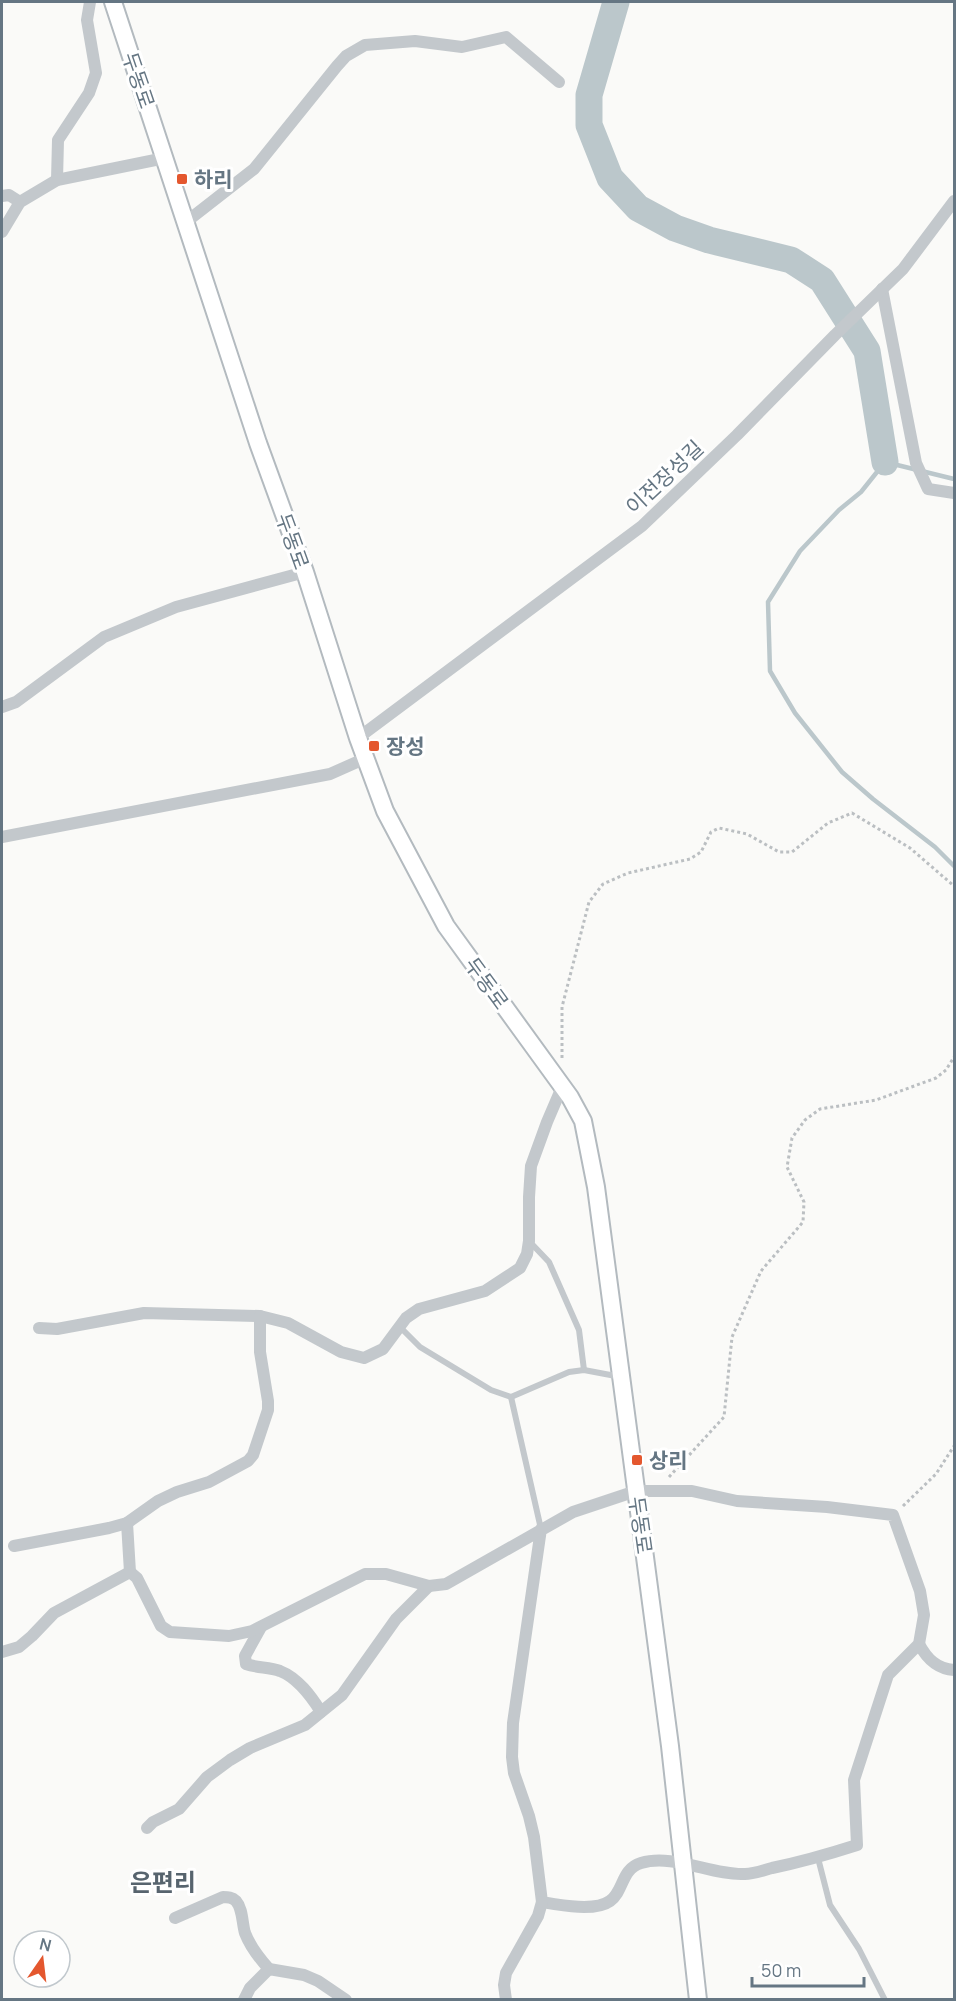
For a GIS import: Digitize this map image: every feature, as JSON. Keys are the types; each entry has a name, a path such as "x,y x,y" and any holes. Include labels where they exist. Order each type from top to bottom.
{"main road":[{"name":"두동로","path":"113,2 258,443 385,811 446,926 562,1087 583,1121 596,1187 670,1746 698,2000"}],"street":[{"path":"57,180 58,140 89,93 96,73 87,20 90,2"},
{"path":"186,222 254,169 337,66 346,56 365,45 415,41 462,47 506,37 559,82"},
{"path":"2,232 20,202 57,180 165,158"},
{"path":"2,196 9,195 20,202"},
{"name":"이전장성길","path":"358,738 642,526 737,435 903,269 954,201"},
{"path":"882,289 916,463 928,489 954,493"},
{"path":"2,708 16,702 104,637 176,607 304,572"},
{"path":"2,837 330,774 366,758"},
{"path":"39,1328 57,1329 144,1313 260,1316 288,1323 341,1352 364,1358 383,1349 406,1318 418,1309 485,1291 520,1268 527,1254 529,1240 531,1166 562,1087"},
{"path":"14,1546 127,1523 177,1492 208,1482 248,1461 253,1455 268,1410 260,1352 260,1316"},
{"path":"127,1523 130,1572 137,1578 161,1626 170,1632 229,1635 252,1631 365,1574 387,1574 429,1586 446,1584 573,1512 636,1491 692,1491 737,1501 827,1507 893,1515 920,1591 924,1615 919,1644 888,1675 854,1780 857,1845 818,1858 745,1874 683,1863 660,1861 640,1863 624,1876 610,1902 600,1905 562,1906 542,1902"},
{"path":"506,2000 504,1985 506,1973 538,1916 542,1902 534,1837 514,1773 512,1757 513,1723 541,1530"},
{"path":"2,1652 19,1647 54,1614 130,1572"},
{"path":"147,1828 179,1809 207,1777 231,1760 250,1748 305,1725 342,1695 396,1619 429,1586"},
{"path":"261,1626 244,1656 246,1664 281,1671 289,1676 313,1699 321,1712"},
{"path":"919,1644 928,1660 954,1670"},
{"path":"175,1918 223,1897 230,1897 240,1908 249,1941 269,1969 311,1978 346,2000"},
{"path":"244,2000 250,1988 269,1969"}],"lane":[{"path":"529,1240 549,1262 579,1330 584,1370"},
{"path":"400,1327 420,1347 490,1390 511,1397 569,1372 584,1370 621,1377"},
{"path":"511,1397 541,1530"},
{"path":"818,1858 830,1905 859,1949 885,2000"}],"path":[{"path":"562,1087 562,1007 589,902 603,884 628,873 690,860 701,852 711,832 719,828 747,834 779,852 792,852 828,823 852,813 910,848 954,886"},
{"path":"664,1491 666,1481 724,1417 732,1337 761,1271 802,1222 804,1202 787,1167 792,1138 805,1120 820,1109 876,1100 936,1078 946,1070 954,1057"},
{"path":"893,1515 936,1474 954,1446"}],"waterway":[{"path":"616,2 589,95 589,125 610,178 638,208 675,228 709,240 791,260 822,280 867,351 885,462"},
{"path":"954,479 885,462 861,492 839,510 800,551 768,602 770,671 795,713 842,772 935,847 954,866"}],"place":[{"name":"하리","path":"182,179"},
{"name":"장성","path":"374,746"},
{"name":"상리","path":"637,1460"}],"district":[{"name":"은편리","path":"163,1881"}]}
